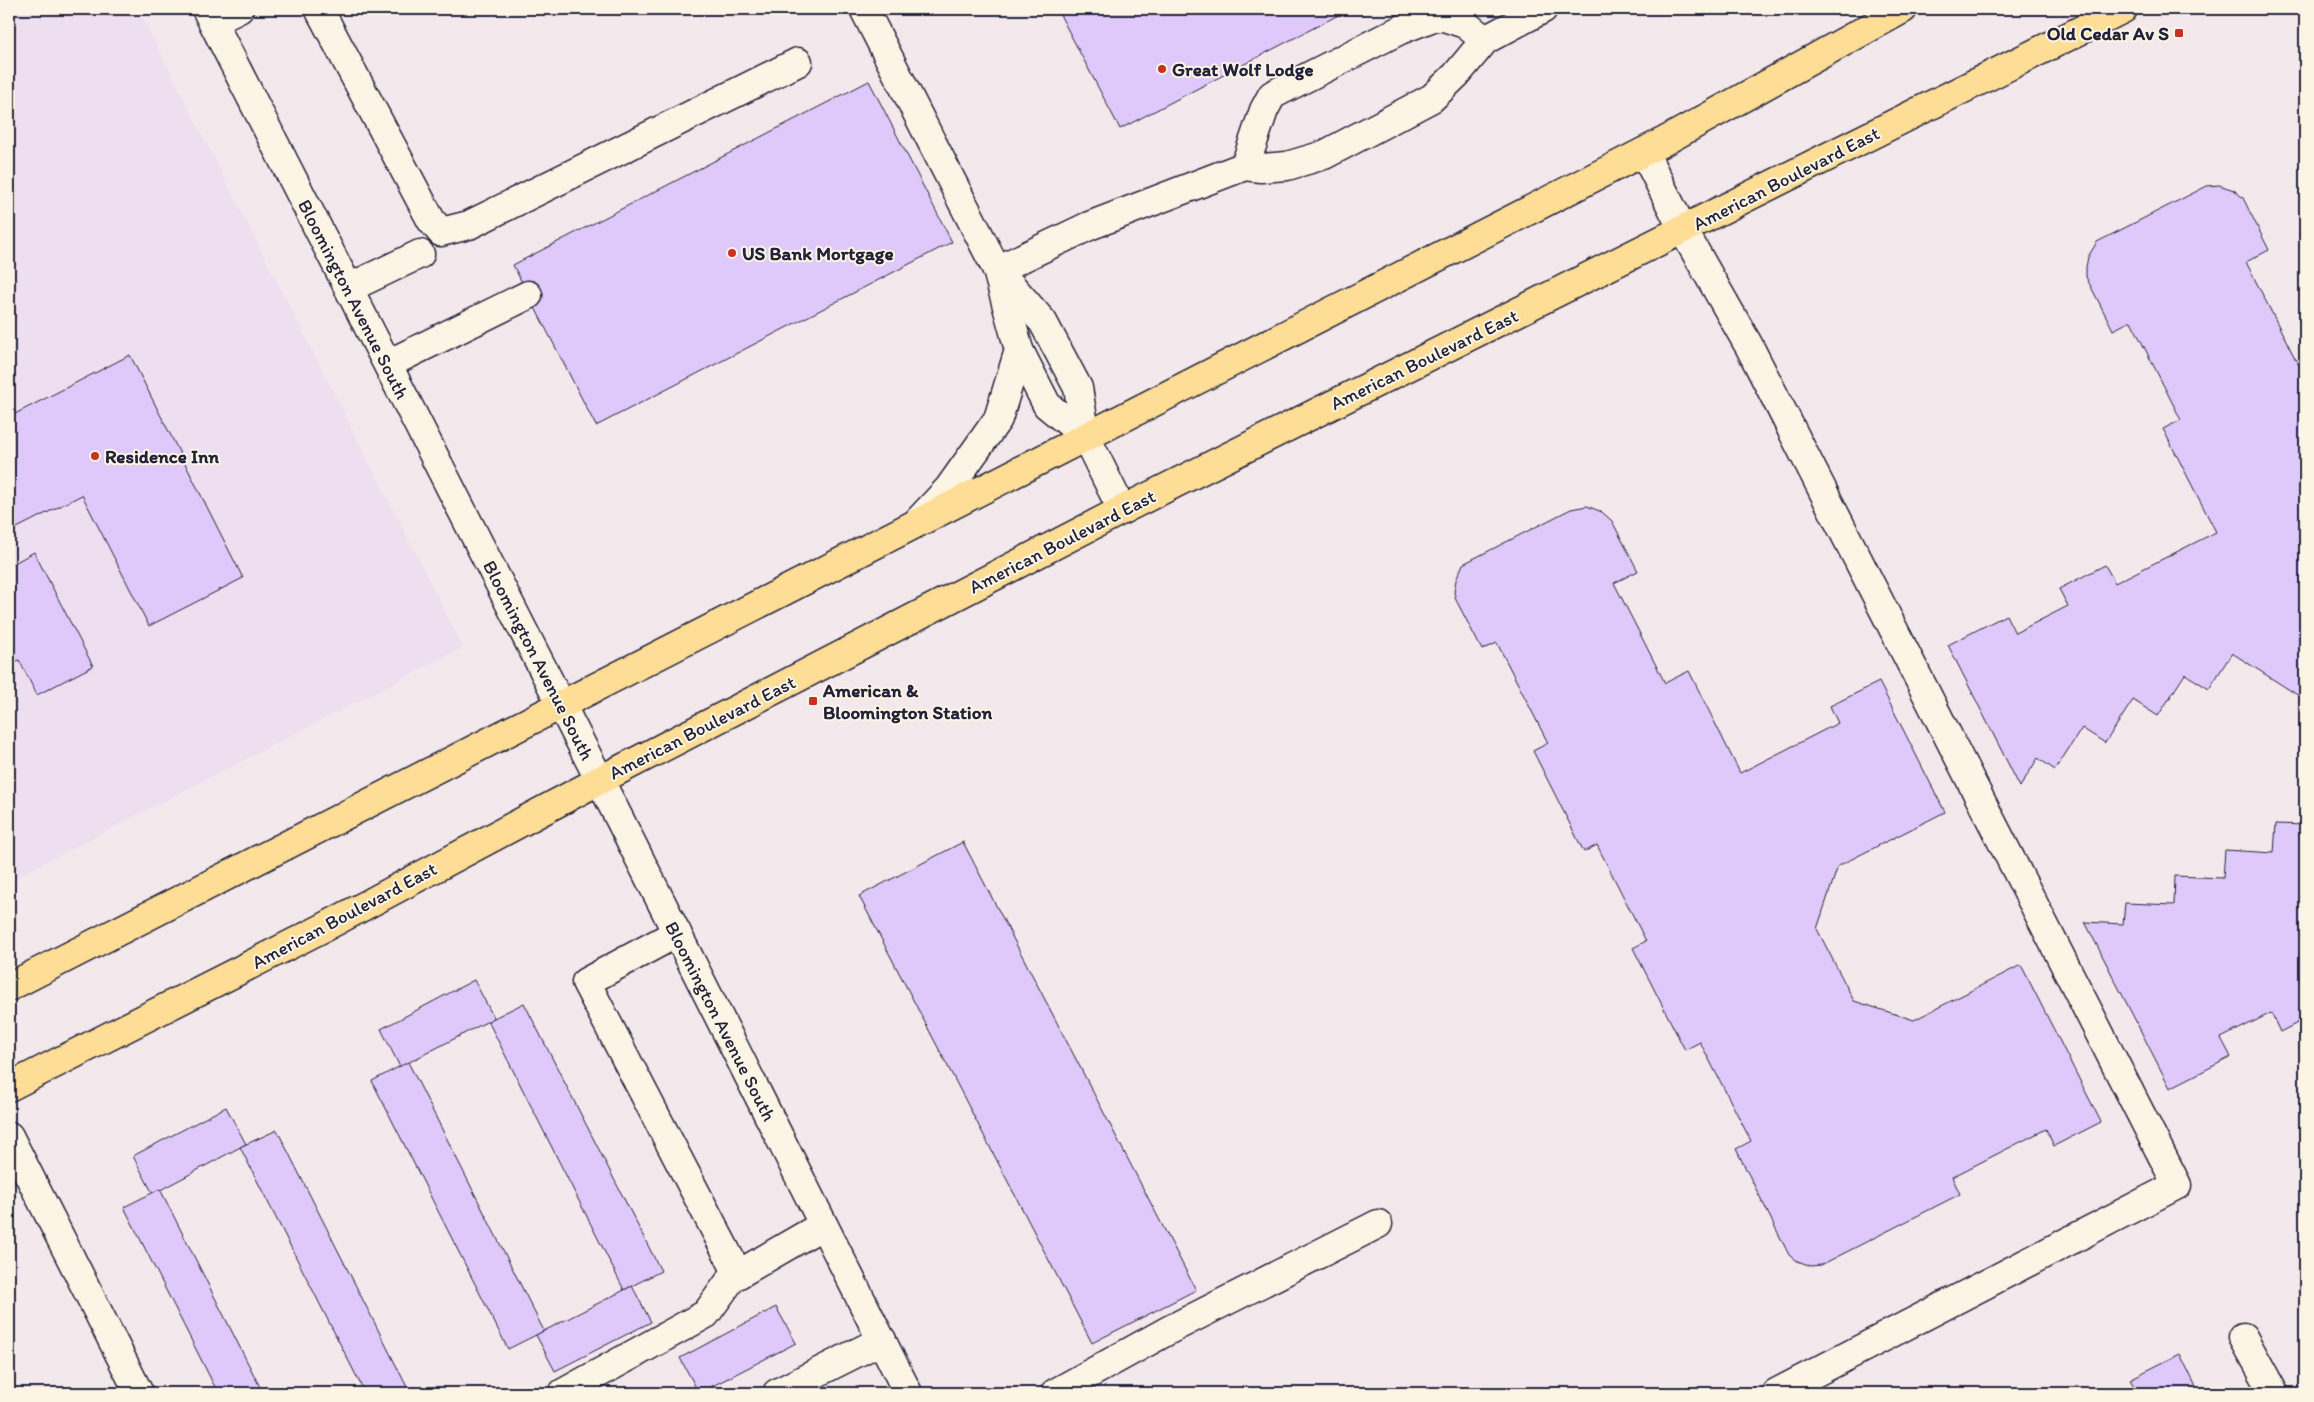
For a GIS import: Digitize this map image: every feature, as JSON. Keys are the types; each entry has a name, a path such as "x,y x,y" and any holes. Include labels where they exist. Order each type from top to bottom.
{"main road":[{"path":"9,987 1644,152 1903,9"},
{"name":"American Boulevard East","path":"9,1087 321,928 600,780 1122,510 2123,9"}],"street":[{"path":"209,16 239,9"},
{"path":"320,9 431,220 441,232 469,225 798,62"},
{"path":"864,9 997,270 1019,350 1047,405 1086,437"},
{"path":"997,270 1089,226 1245,166 1261,168 1287,166 1324,155 1432,98 1450,81 1486,40 1544,9"},
{"name":"Bloomington Avenue South","path":"209,16 600,780 908,1393"},
{"path":"1245,166 1264,110 1272,95 1400,30 1433,17 1444,17 1465,24 1486,40"},
{"path":"1644,152 1682,230 1754,355 2177,1185 1776,1393"},
{"path":"348,288 420,254"},
{"path":"997,270 1044,322 1078,388 1086,437 1122,510"},
{"path":"388,364 528,295"},
{"path":"915,524 949,488 998,419 1019,350"},
{"path":"677,932 586,982 738,1274"},
{"path":"9,1136 139,1393"},
{"path":"1055,1393 1169,1330 1378,1224"},
{"path":"563,1393 706,1314 732,1278 823,1225"},
{"path":"2242,1337 2274,1393"},
{"path":"777,1393 882,1340"}],"shaded area":[{"path":"9,9 138,9 463,647 9,881"}],"building":[{"name":"Great Wolf Lodge","path":"1057,9 1350,9 1120,129"},
{"name":"US Bank Mortgage","path":"869,81 952,242 596,426 513,265"},
{"path":"2219,185 2234,190 2243,198 2269,250 2246,262 2298,364 2305,360 2305,708 2299,696 2232,653 2209,689 2185,674 2158,716 2133,700 2105,743 2082,728 2055,770 2038,758 2020,787 1948,645 2006,615 2015,633 2068,606 2059,589 2105,565 2115,583 2216,532 2163,429 2181,420 2131,321 2113,330 2086,277 2086,267 2088,257 2097,242 2207,186"},
{"name":"Residence Inn","path":"130,355 243,578 149,626 82,495 9,532 9,417"},
{"path":"1587,506 1602,512 1612,521 1638,571 1614,583 1665,683 1689,671 1740,773 1838,723 1830,706 1879,682 1945,812 1838,866 1817,929 1854,1001 1914,1020 2021,965 2101,1122 2054,1146 2046,1129 1952,1177 1960,1194 1821,1265 1811,1266 1795,1260 1789,1255 1736,1149 1751,1141 1700,1042 1685,1050 1633,948 1646,941 1597,845 1584,852 1533,751 1548,743 1497,643 1482,650 1456,600 1454,592 1456,580 1463,564 1571,509"},
{"path":"34,552 93,666 37,695 19,660 9,665 9,566"},
{"path":"2276,824 2305,825 2305,1019 2280,1032 2271,1013 2221,1038 2231,1057 2170,1088 2085,922 2123,924 2125,903 2174,905 2175,876 2223,878 2225,850 2274,853"},
{"path":"963,842 1196,1290 1092,1343 859,896"},
{"path":"474,980 494,1018 400,1067 381,1029"},
{"path":"524,1003 661,1271 624,1290 488,1021"},
{"path":"408,1062 544,1331 508,1349 372,1081"},
{"path":"226,1107 246,1144 153,1194 133,1156"},
{"path":"277,1130 410,1393 365,1393 240,1147"},
{"path":"160,1189 263,1393 218,1393 124,1207"},
{"path":"2305,1285 2305,1303 2298,1289"},
{"path":"632,1286 651,1322 555,1371 536,1335"},
{"path":"776,1307 796,1343 699,1393 680,1358"},
{"path":"2180,1354 2199,1393 2137,1393 2130,1379"}],"place":[{"name":"Old Cedar Av S","path":"2179,33"},
{"name":"Great Wolf Lodge","path":"1162,69"},
{"name":"US Bank Mortgage","path":"732,253"},
{"name":"Residence Inn","path":"95,456"},
{"name":"American & Bloomington Station","path":"813,701"}]}
